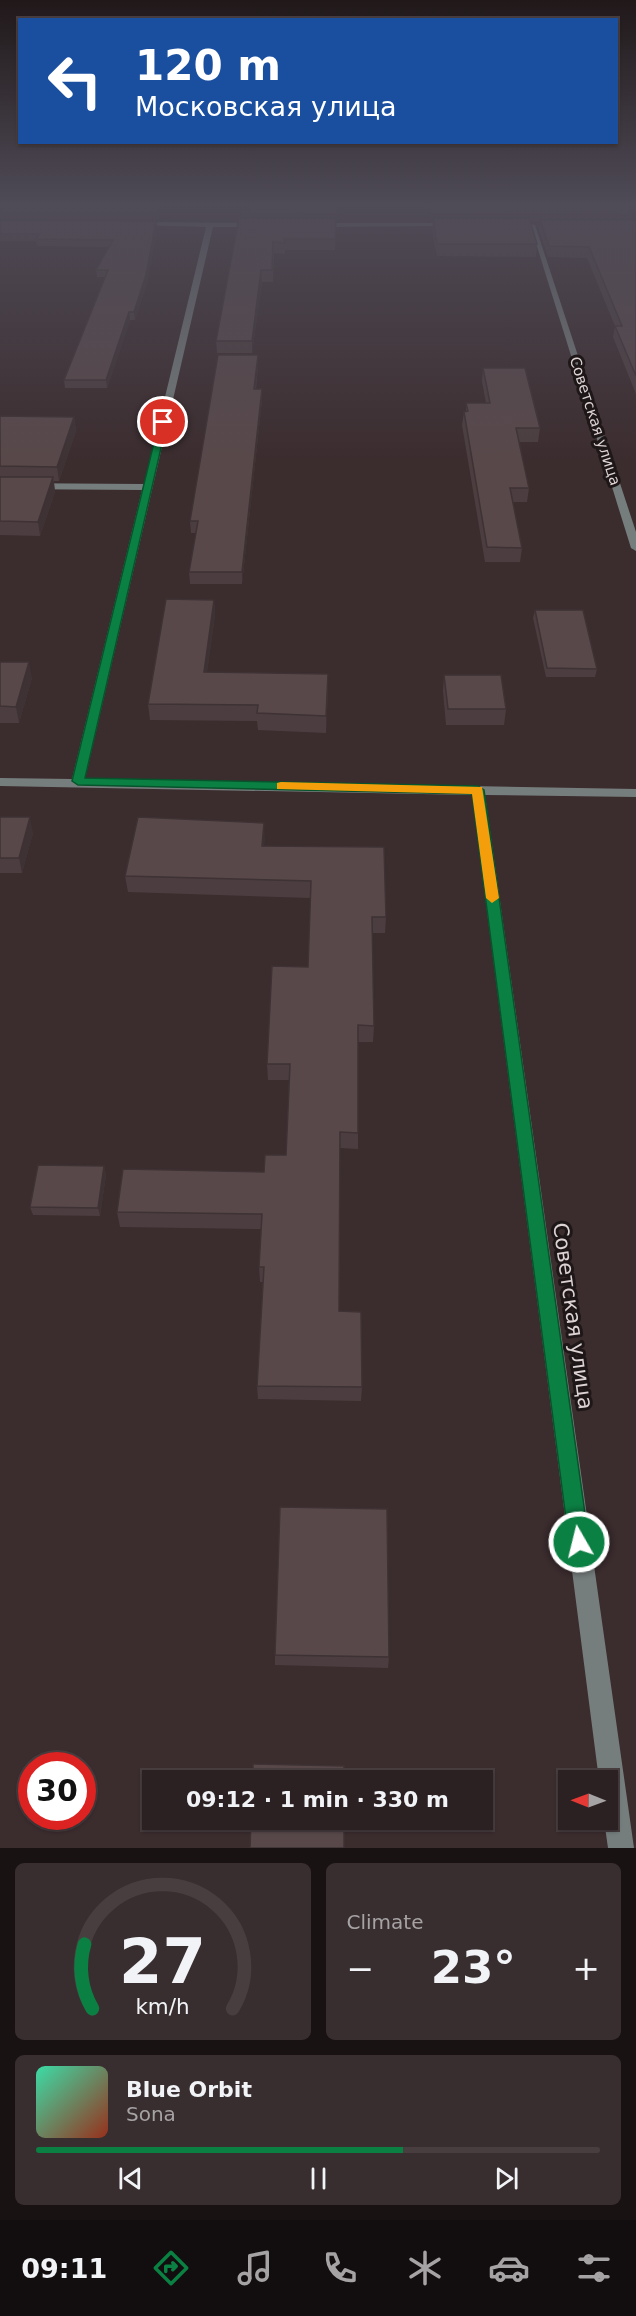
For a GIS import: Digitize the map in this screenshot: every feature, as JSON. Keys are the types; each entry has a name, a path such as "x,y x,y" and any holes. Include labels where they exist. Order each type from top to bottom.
{"street":[{"path":"78,781 194,291"},
{"name":"Советская улица","path":"553,291 636,549"},
{"path":"0,486 147,488"},
{"path":"0,782 78,781 636,793"},
{"name":"Советская улица","path":"478,790 621,1848"}],"building":[{"path":"100,291 141,291 134,312 129,312 106,380 64,380"},
{"path":"225,291 258,291 252,341 216,341"},
{"path":"607,291 636,291 636,376 615,326 622,326"},
{"path":"218,355 258,355 254,389 262,389 242,572 189,572 198,521 190,521"},
{"path":"483,368 525,368 540,428 516,428 529,488 510,488 522,548 487,547 464,412 468,411 466,403 490,403"},
{"path":"0,416 74,417 57,467 0,466"},
{"path":"0,477 53,477 38,522 0,521"},
{"path":"166,599 214,600 204,672 328,674 326,716 257,713 258,705 148,704"},
{"path":"535,610 583,610 597,669 547,668"},
{"path":"0,662 29,662 16,707 0,706"},
{"path":"444,675 501,675 506,709 448,709"},
{"path":"0,817 30,817 19,858 0,858"},
{"path":"138,817 264,823 262,846 384,847 386,917 372,917 374,1026 358,1025 358,1133 340,1132 339,1311 361,1312 362,1387 257,1386 264,1267 259,1267 262,1214 117,1212 123,1169 264,1172 265,1155 286,1155 290,1064 267,1064 272,966 308,967 311,881 125,876"},
{"path":"38,1165 104,1166 98,1208 30,1207"},
{"path":"280,1507 387,1509 389,1657 275,1655"},
{"path":"253,1764 344,1766 344,1770 253,1770"},
{"path":"251,1830 344,1830 344,1848 250,1848"}],"slow traffic":[{"path":"281,786 478,790 492,898"}],"route":[{"path":"163,422 78,781 478,790 579,1542"}]}
